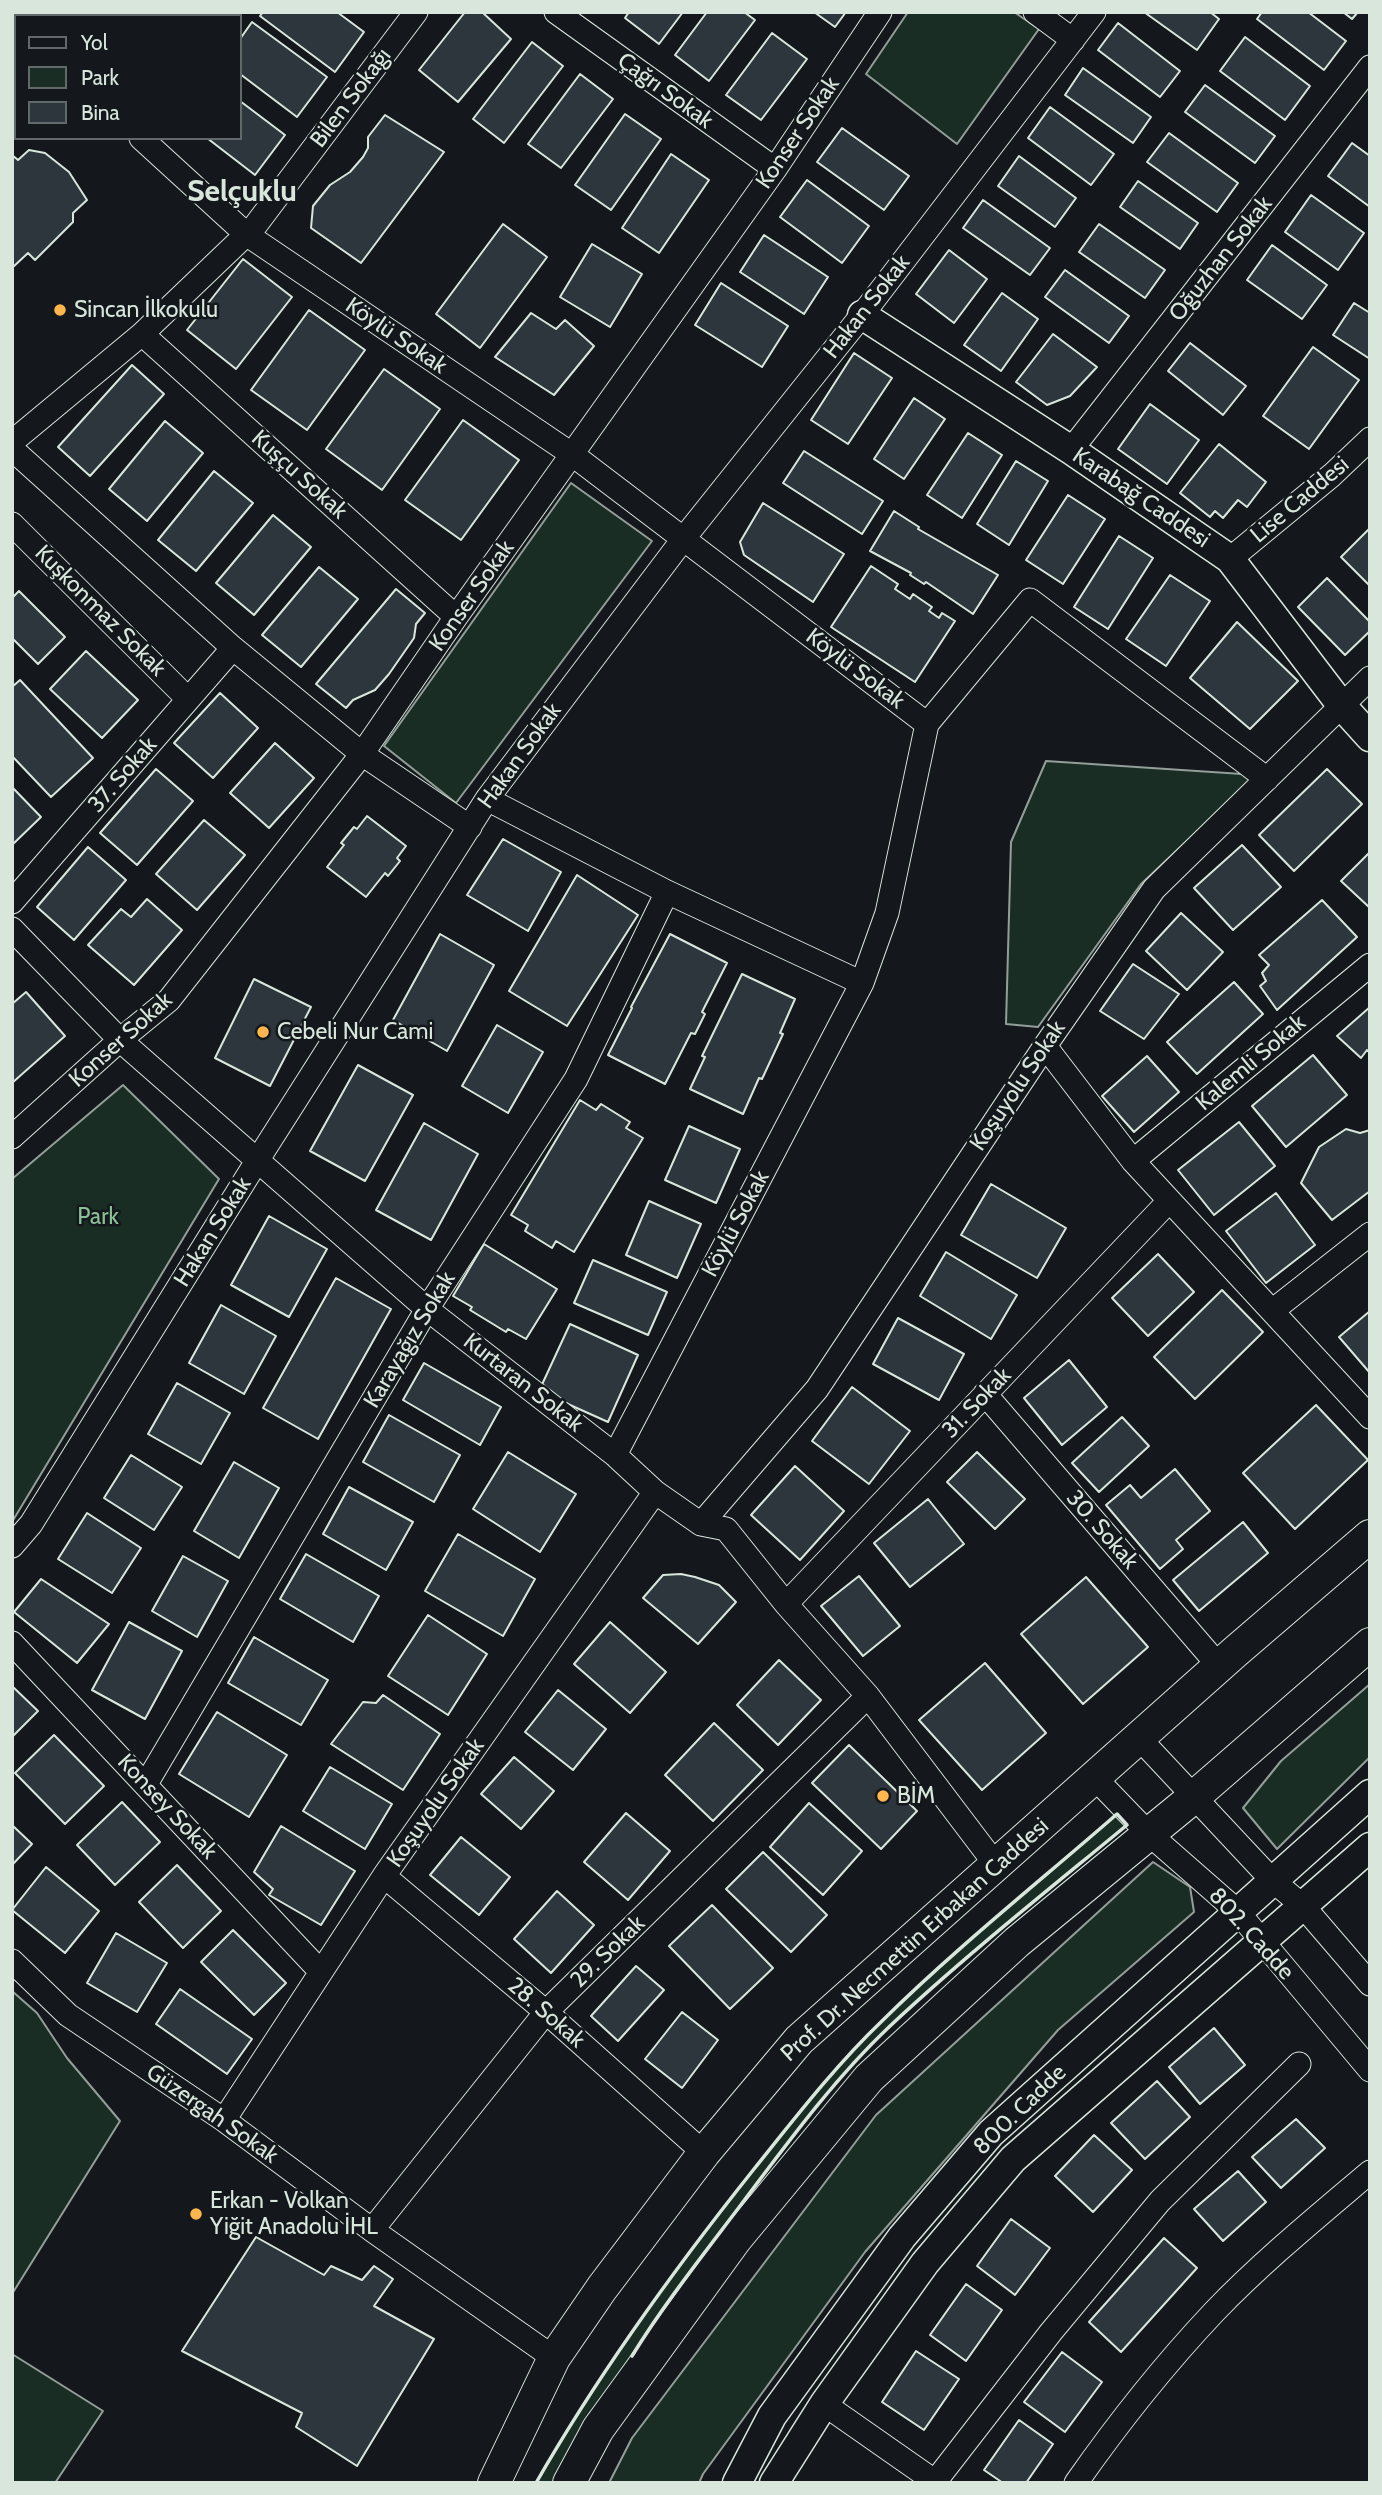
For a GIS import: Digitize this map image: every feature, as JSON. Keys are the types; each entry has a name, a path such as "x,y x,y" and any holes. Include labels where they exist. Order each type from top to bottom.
{"main road":[{"name":"Prof. Dr. Necmettin Erbakan Caddesi","path":"494,2483 554,2358 602,2288 704,2153 799,2040 1219,1666 1370,1536"},
{"path":"569,2483 598,2429 735,2240 869,2078 1017,1942 1195,1796 1370,1644"}],"street":[{"name":"Bilen Sokağı","path":"12,442 142,334 255,226 416,12"},
{"name":"Çağrı Sokak","path":"556,12 775,169"},
{"name":"Konser Sokak","path":"12,1137 169,1000 362,754 456,617 775,169 880,12"},
{"path":"1035,12 1073,40"},
{"name":"Hakan Sokak","path":"12,1546 32,1524 257,1161 487,799 684,538 862,315 1094,12"},
{"name":"Oğuzhan Sokak","path":"1072,450 1370,67"},
{"name":"Köylü Sokak","path":"143,140 246,234 573,456 927,724 887,913 862,982 615,1455"},
{"name":"Karabağ Caddesi","path":"862,315 1072,450 1230,559 1342,706 1370,737"},
{"name":"Kuşçu Sokak","path":"142,334 456,617"},
{"name":"Lise Caddesi","path":"1230,559 1332,475 1370,439"},
{"path":"12,449 233,648 362,754 470,827"},
{"name":"Kuşkonmaz Sokak","path":"12,524 188,699"},
{"path":"927,724 1030,600 1267,779"},
{"name":"37. Sokak","path":"12,902 233,648"},
{"name":"Koşuyolu Sokak","path":"701,1524 817,1389 1045,1046 1154,889 1370,678"},
{"path":"487,799 667,892 862,982"},
{"name":"Karayağız Sokak","path":"146,1784 427,1310 576,1080 667,892"},
{"name":"Kurtaran Sokak","path":"12,929 120,1040 427,1310 615,1455 655,1492 701,1524 726,1529 786,1604 868,1696 996,1865"},
{"name":"Kalemli Sokak","path":"1133,1161 1370,965"},
{"path":"1045,1046 1133,1161 1370,1418"},
{"name":"31. Sokak","path":"786,1604 1169,1201"},
{"path":"1272,1311 1370,1234"},
{"name":"30. Sokak","path":"985,1394 1219,1666"},
{"name":"Koşuyolu Sokak","path":"223,2120 384,1876 655,1492"},
{"name":"Konsey Sokak","path":"12,1643 321,1972"},
{"name":"29. Sokak","path":"372,2230 546,2012 868,1696"},
{"path":"1139,1738 1272,1880 1303,1906 1370,1984"},
{"name":"802. Cadde","path":"1094,1777 1148,1833 1237,1911 1370,2070"},
{"name":"800. Cadde","path":"737,2483 772,2416 902,2237 991,2133 1370,1794"},
{"name":"800. Cadde","path":"774,2483 824,2404 925,2263 1013,2159 1260,1940 1370,1847"},
{"name":"28. Sokak","path":"384,1876 546,2012 704,2153"},
{"name":"Güzergah Sokak","path":"12,1961 68,2015 223,2120 372,2230 554,2358"},
{"path":"824,2404 935,2482 1051,2332 1160,2201 1298,2064"},
{"path":"1076,2483 1119,2423 1177,2352 1216,2310 1285,2245 1370,2172"}],"green space":[{"path":"908,12 1014,12 1039,29 957,144 866,74"},
{"path":"571,483 652,541 456,803 384,746"},
{"path":"1046,761 1257,775 1141,884 1038,1027 1006,1024 1011,842"},
{"name":"Park","path":"123,1085 219,1179 12,1522 12,1179"},
{"path":"1370,1684 1370,1757 1277,1849 1243,1808 1281,1761"},
{"path":"1117,1814 1127,1825 947,1975 868,2047 829,2091 666,2307 618,2376 553,2483 536,2483 612,2361 695,2244 832,2074 865,2038 939,1967"},
{"path":"1153,1862 1190,1887 1194,1912 1058,2030 865,2252 699,2483 609,2483 632,2438 876,2115"},
{"path":"12,1991 37,2013 67,2058 120,2121 12,2294"},
{"path":"12,2354 103,2411 55,2483 12,2483"}],"building":[{"path":"142,12 144,14 72,14"},
{"path":"170,12 195,12 194,14"},
{"path":"263,12 337,12 364,32 335,72 260,16"},
{"path":"465,12 482,12 511,39 458,102 419,70"},
{"path":"629,12 683,12 659,44 625,18"},
{"path":"707,12 744,12 755,20 709,81 675,55"},
{"path":"814,12 846,12 835,27"},
{"path":"1144,12 1210,12 1219,19 1197,50"},
{"path":"1262,12 1308,12 1346,41 1324,70 1257,19"},
{"path":"1343,12 1358,12 1352,19"},
{"path":"252,22 327,77 297,117 242,76 242,36"},
{"path":"1118,23 1180,71 1160,97 1098,50"},
{"path":"772,33 807,59 761,120 726,95"},
{"path":"1245,37 1310,86 1285,120 1220,71"},
{"path":"532,42 563,66 504,143 473,119"},
{"path":"1083,68 1151,117 1133,143 1065,95"},
{"path":"580,74 613,99 561,168 528,144"},
{"path":"1205,85 1275,136 1255,163 1185,112"},
{"path":"242,103 285,135 255,175 210,140 242,140"},
{"path":"1050,107 1114,154 1091,185 1028,138"},
{"path":"625,114 661,139 611,210 575,185"},
{"path":"385,115 444,152 361,263 311,228 313,206 330,185 350,172 363,157 368,148 368,137"},
{"path":"842,128 909,176 884,210 817,162"},
{"path":"1169,133 1238,183 1217,212 1147,162"},
{"path":"1352,143 1370,156 1370,207 1328,176"},
{"path":"29,150 45,153 69,172 87,200 73,213 73,222 35,260 28,253 12,268 12,155 18,160"},
{"path":"671,154 709,180 659,253 622,228"},
{"path":"1019,156 1076,198 1055,227 998,186"},
{"path":"807,180 869,226 842,263 780,217"},
{"path":"1138,181 1198,223 1180,249 1120,207"},
{"path":"1311,195 1364,233 1338,270 1285,232"},
{"path":"983,200 1050,248 1030,275 963,228"},
{"path":"503,224 547,257 480,348 436,314"},
{"path":"1099,224 1165,270 1145,298 1079,252"},
{"path":"764,235 828,277 804,314 740,272"},
{"path":"592,244 642,274 610,327 560,297"},
{"path":"1272,245 1327,285 1302,319 1247,280"},
{"path":"949,250 987,279 954,323 916,294"},
{"path":"243,259 292,297 236,369 187,330"},
{"path":"1065,270 1129,316 1109,343 1045,297"},
{"path":"721,283 788,326 762,367 695,325"},
{"path":"1002,293 1038,319 1001,371 964,345"},
{"path":"1354,303 1370,313 1370,359 1333,335"},
{"path":"309,310 365,350 307,430 251,390"},
{"path":"531,313 556,329 565,320 594,346 554,395 495,357"},
{"path":"1053,334 1097,367 1070,396 1047,405 1016,382"},
{"path":"1190,343 1246,386 1223,415 1168,371"},
{"path":"1313,347 1359,380 1309,449 1263,416"},
{"path":"854,353 892,378 848,444 811,420"},
{"path":"132,365 164,394 90,476 58,447"},
{"path":"384,369 440,409 382,490 326,449"},
{"path":"914,398 945,419 904,479 874,459"},
{"path":"1150,404 1199,440 1167,484 1118,449"},
{"path":"463,420 519,460 461,540 405,500"},
{"path":"165,421 203,453 147,521 109,489"},
{"path":"968,433 1002,455 962,518 927,495"},
{"path":"1219,444 1266,482 1247,507 1238,500 1223,518 1215,511 1210,517 1180,493"},
{"path":"804,451 883,501 862,534 783,483"},
{"path":"1016,461 1048,481 1009,545 977,524"},
{"path":"214,471 253,503 196,571 158,540"},
{"path":"1068,495 1105,519 1063,584 1026,560"},
{"path":"763,503 844,554 813,602 744,555 740,542"},
{"path":"894,511 919,527 918,529 998,575 973,614 926,582 924,584 910,575 911,573 870,551"},
{"path":"273,515 311,547 254,615 216,583"},
{"path":"1370,528 1370,586 1341,557"},
{"path":"1119,536 1153,558 1108,629 1074,607"},
{"path":"871,566 898,584 895,589 910,599 913,594 932,607 929,611 939,618 942,613 955,621 915,682 831,627"},
{"path":"319,567 358,599 301,667 262,635"},
{"path":"1170,575 1210,601 1166,666 1126,639"},
{"path":"1327,578 1370,622 1370,631 1345,655 1298,607"},
{"path":"396,589 425,613 416,624 414,638 389,674 375,690 353,700 346,708 316,684"},
{"path":"19,591 65,637 38,664 12,638 12,598"},
{"path":"1237,622 1298,681 1250,729 1190,678"},
{"path":"86,651 138,700 102,738 50,689"},
{"path":"20,680 93,758 51,797 12,756 12,687"},
{"path":"220,693 258,728 213,778 174,743"},
{"path":"275,743 314,778 269,828 230,793"},
{"path":"156,769 193,801 137,865 100,833"},
{"path":"1327,769 1362,804 1294,871 1259,835"},
{"path":"12,787 41,817 12,845"},
{"path":"367,816 406,846 397,858 400,861 388,876 385,873 366,897 327,867 344,845 341,843"},
{"path":"204,820 245,855 197,910 156,874"},
{"path":"503,839 561,872 528,931 467,895"},
{"path":"1242,845 1281,887 1233,930 1194,888"},
{"path":"88,847 126,880 74,940 37,907"},
{"path":"1370,852 1370,908 1341,881"},
{"path":"577,875 638,915 567,1026 509,991"},
{"path":"147,899 182,930 134,985 88,945 121,909 131,917"},
{"path":"1322,900 1357,937 1277,1010 1260,986 1266,981 1262,973 1269,965 1259,955"},
{"path":"1181,913 1223,952 1187,990 1146,951"},
{"path":"440,934 494,965 447,1051 393,1020"},
{"path":"670,934 727,963 702,1012 705,1014 695,1034 691,1033 665,1084 608,1055"},
{"path":"1133,964 1179,994 1144,1039 1100,1011"},
{"path":"742,974 795,999 780,1033 783,1034 743,1114 690,1089 705,1057 702,1056"},
{"name":"Cebeli Nur Cami","path":"254,979 311,1007 270,1086 215,1058"},
{"path":"1234,982 1263,1014 1197,1074 1167,1042"},
{"path":"26,992 65,1036 12,1083 12,1004"},
{"path":"1370,1007 1370,1053 1367,1050 1361,1058 1337,1036"},
{"path":"497,1025 543,1052 508,1113 462,1086"},
{"path":"1313,1055 1347,1095 1286,1147 1252,1106"},
{"path":"1147,1056 1179,1092 1134,1132 1102,1096"},
{"path":"358,1065 413,1095 365,1181 310,1151"},
{"path":"580,1100 596,1110 601,1104 630,1122 626,1128 643,1138 574,1252 556,1241 552,1248 525,1231 528,1225 511,1215"},
{"path":"1239,1122 1275,1166 1214,1215 1178,1170"},
{"path":"424,1123 478,1154 431,1240 376,1210"},
{"path":"689,1126 740,1149 716,1203 665,1180"},
{"path":"1346,1129 1360,1133 1370,1130 1370,1191 1332,1220 1301,1183 1319,1147"},
{"path":"991,1184 1066,1228 1037,1278 961,1235"},
{"path":"1276,1193 1315,1245 1266,1283 1226,1231"},
{"path":"649,1201 701,1224 677,1278 626,1255"},
{"path":"269,1216 327,1249 289,1317 231,1285"},
{"path":"484,1244 557,1289 526,1339 508,1329 506,1332 453,1296"},
{"path":"946,1252 1017,1295 991,1339 920,1296"},
{"path":"1158,1254 1194,1292 1148,1336 1112,1298"},
{"path":"593,1260 667,1292 648,1335 574,1303"},
{"path":"336,1278 391,1309 318,1439 263,1408"},
{"path":"1222,1290 1263,1332 1195,1399 1154,1357"},
{"path":"221,1305 276,1336 244,1394 189,1363"},
{"path":"1370,1311 1370,1373 1339,1337"},
{"path":"898,1318 964,1354 939,1400 873,1364"},
{"path":"570,1324 638,1355 608,1422 539,1391"},
{"path":"1069,1360 1107,1407 1062,1445 1024,1398"},
{"path":"424,1363 501,1407 480,1445 403,1400"},
{"path":"177,1383 230,1413 201,1464 148,1434"},
{"path":"852,1387 910,1431 869,1484 812,1441"},
{"path":"1316,1405 1368,1460 1295,1529 1243,1473"},
{"path":"389,1415 460,1455 434,1502 363,1462"},
{"path":"1122,1417 1149,1446 1099,1492 1072,1463"},
{"path":"508,1452 576,1494 540,1552 473,1509"},
{"path":"977,1452 1025,1499 995,1529 947,1482"},
{"path":"131,1455 182,1487 154,1530 104,1498"},
{"path":"234,1462 279,1488 239,1558 194,1531"},
{"path":"795,1466 844,1511 800,1560 751,1515"},
{"path":"1175,1469 1210,1511 1176,1540 1183,1549 1160,1569 1106,1505 1130,1485 1141,1498"},
{"path":"349,1487 413,1522 386,1570 323,1534"},
{"path":"928,1499 964,1544 910,1587 874,1543"},
{"path":"87,1513 141,1548 112,1593 58,1559"},
{"path":"1243,1522 1268,1553 1199,1611 1173,1580"},
{"path":"458,1534 535,1579 503,1636 425,1591"},
{"path":"306,1554 379,1596 353,1642 280,1599"},
{"path":"183,1556 228,1581 197,1637 152,1611"},
{"path":"681,1574 719,1585 736,1602 698,1644 643,1598 663,1575"},
{"path":"859,1576 900,1626 863,1656 821,1606"},
{"path":"1086,1577 1148,1647 1083,1704 1021,1634"},
{"path":"41,1579 109,1624 77,1663 14,1612"},
{"path":"428,1615 487,1654 448,1715 388,1676"},
{"path":"129,1622 182,1651 145,1719 92,1690"},
{"path":"610,1622 666,1672 630,1713 574,1664"},
{"path":"254,1637 328,1680 301,1725 228,1683"},
{"path":"779,1660 821,1700 778,1745 737,1705"},
{"path":"985,1663 1046,1733 982,1790 919,1720"},
{"path":"12,1686 38,1711 12,1737"},
{"path":"558,1690 606,1729 573,1770 525,1732"},
{"path":"383,1695 440,1734 403,1790 331,1744 363,1702 376,1703"},
{"path":"217,1712 287,1755 249,1817 179,1774"},
{"path":"714,1723 763,1770 713,1821 665,1775"},
{"path":"54,1735 104,1786 65,1824 15,1773"},
{"path":"849,1745 917,1811 881,1849 812,1783"},
{"path":"514,1757 554,1791 521,1829 481,1794"},
{"path":"330,1767 392,1804 365,1849 303,1811"},
{"path":"122,1802 160,1842 115,1885 77,1845"},
{"path":"809,1803 862,1851 823,1895 770,1847"},
{"path":"626,1813 670,1851 628,1900 584,1862"},
{"path":"12,1825 32,1844 12,1865"},
{"path":"281,1826 355,1871 321,1925 269,1895 273,1889 254,1872"},
{"path":"461,1837 510,1877 479,1915 430,1875"},
{"path":"763,1852 827,1915 791,1952 726,1889"},
{"path":"177,1865 221,1911 183,1948 139,1902"},
{"path":"46,1867 99,1911 65,1953 12,1910"},
{"path":"557,1891 594,1925 551,1973 514,1939"},
{"path":"712,1905 773,1968 730,2009 669,1946"},
{"path":"233,1930 286,1983 254,2015 201,1962"},
{"path":"116,1933 167,1963 137,2012 87,1983"},
{"path":"636,1966 664,1990 618,2041 591,2016"},
{"path":"180,1989 252,2039 227,2074 156,2024"},
{"path":"682,2012 718,2040 682,2088 645,2059"},
{"path":"1214,2028 1245,2065 1200,2104 1169,2067"},
{"path":"1157,2081 1190,2117 1145,2159 1111,2123"},
{"path":"1296,2119 1325,2148 1281,2188 1252,2157"},
{"path":"1094,2135 1132,2170 1093,2212 1055,2176"},
{"path":"1238,2171 1266,2202 1223,2241 1194,2209"},
{"path":"1011,2219 1050,2248 1015,2295 977,2266"},
{"path":"256,2237 324,2275 331,2266 362,2280 374,2266 393,2279 374,2306 434,2339 357,2466 296,2427 302,2413 182,2351"},
{"path":"1164,2238 1197,2268 1121,2352 1089,2322"},
{"path":"966,2284 1002,2310 966,2361 930,2335"},
{"path":"916,2351 959,2379 924,2430 882,2402"},
{"path":"1062,2352 1102,2382 1065,2432 1024,2402"},
{"path":"1019,2420 1053,2444 1026,2483 1003,2483 984,2470"}],"wall":[{"path":"536,2483 612,2361 695,2244 832,2074 865,2038 939,1967 1117,1814 1127,1825 1006,1924 868,2047 829,2091 698,2261 632,2356"}],"place":[{"name":"Sincan İlkokulu","path":"60,310"},
{"name":"Cebeli Nur Cami","path":"263,1032"},
{"name":"BİM","path":"883,1796"},
{"name":"Erkan - Volkan Yiğit Anadolu İHL","path":"196,2214"}],"district":[{"name":"Selçuklu","path":"242,192"}]}
